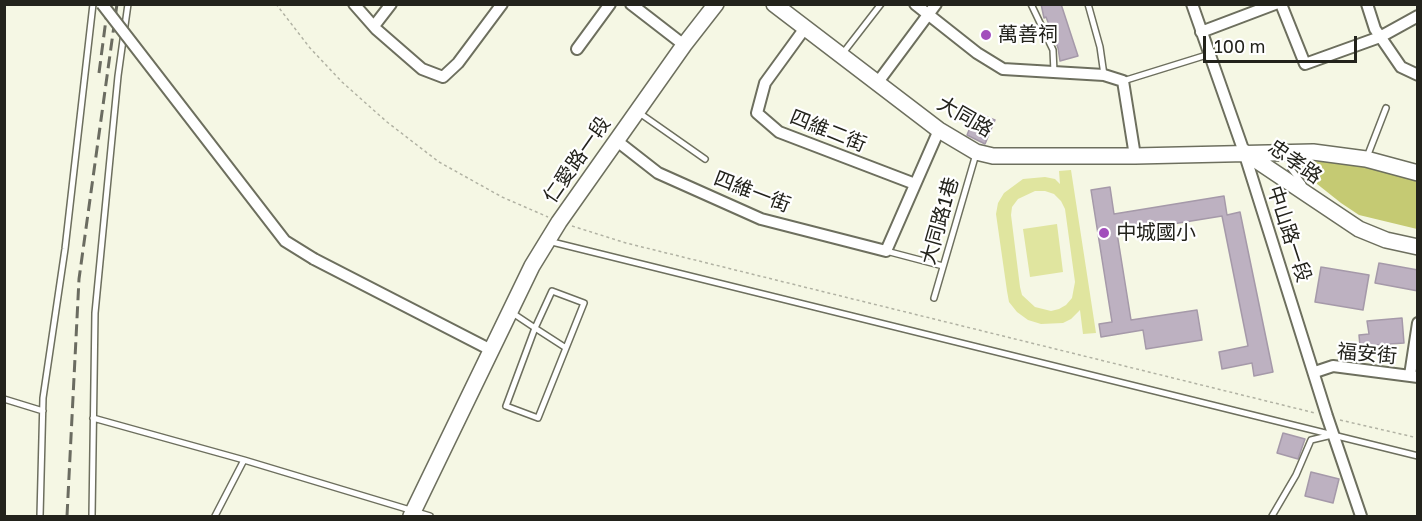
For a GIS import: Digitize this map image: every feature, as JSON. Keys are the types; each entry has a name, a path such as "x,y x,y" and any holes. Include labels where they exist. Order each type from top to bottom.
{"main road":[{"name":"仁愛路一段","path":"412,514 532,266 559,222 684,45 716,4"},
{"name":"大同路","path":"780,6 840,57 878,82 939,130 976,152 993,156 1135,156 1244,152"},
{"name":"忠孝路","path":"1244,152 1312,152 1347,156 1418,172"},
{"name":"忠孝路","path":"1244,152 1359,229 1386,240 1418,247"}],"street":[{"path":"102,4 285,241 314,259 491,350"},
{"path":"354,4 374,27 422,69 443,78 458,63 502,4"},
{"path":"374,27 391,4"},
{"path":"578,49 609,4"},
{"path":"631,4 684,45"},
{"path":"915,4 977,53 1003,69 1054,74 1104,75 1123,81 1135,156"},
{"path":"878,82 936,4"},
{"name":"中山路一段","path":"1192,4 1244,152 1361,516"},
{"path":"1201,32 1275,4"},
{"path":"1281,4 1305,64 1380,37 1418,16"},
{"path":"1367,4 1375,28 1401,67 1418,75"},
{"name":"四維二街","path":"805,27 765,84 757,113 779,132 915,184"},
{"path":"886,251 939,130"},
{"name":"四維一街","path":"616,141 658,173 761,219 886,251"},
{"path":"1414,376 1418,323"},
{"name":"福安街","path":"1315,372 1333,366 1414,376"}],"lane":[{"path":"40,516 43,398 65,249 93,4"},
{"path":"92,516 95,313 118,76 128,4"},
{"path":"840,57 880,4"},
{"path":"1031,4 1053,50 1054,74"},
{"path":"1088,4 1100,46 1104,75"},
{"path":"1123,81 1209,54"},
{"path":"1366,159 1386,108"},
{"path":"637,112 705,159"},
{"name":"大同路1巷","path":"934,298 976,152"},
{"path":"1327,209 1299,180 1291,169 1291,161 1302,157 1347,156"},
{"path":"547,241 1418,456"},
{"name":"四維一街","path":"886,251 943,266"},
{"path":"552,291 584,303 538,418 506,406 535,328 552,291"},
{"path":"510,311 566,348"},
{"path":"4,399 43,411"},
{"path":"93,418 244,460 412,514 430,516"},
{"path":"1272,516 1296,475 1311,441 1334,435"},
{"path":"215,516 244,460"}],"path":[{"path":"276,4 318,57 387,122 439,162 502,197 559,222 626,243 1418,438"}],"green space":[{"path":"1300,160 1352,164 1400,174 1417,182 1417,229 1359,215 1297,168"},
{"path":"1071,170 1096,333 1083,334 1080,310 1063,323 1041,324 1028,320 1009,302 996,214 998,203 1004,193 1023,179 1045,177 1055,179 1060,184 1059,171","holes":["1035,191 1054,194 1065,209 1075,282 1072,298 1066,305 1051,311 1035,307 1022,295 1011,215 1012,207 1018,199"]},
{"path":"1057,224 1063,272 1030,277 1023,229"}],"building":[{"path":"1041,4 1061,4 1078,56 1060,61 1058,48 1046,17 1044,18"},
{"path":"976,113 995,120 985,144 967,135"},
{"path":"1110,187 1114,214 1224,196 1227,215 1240,212 1273,372 1254,376 1252,363 1222,369 1219,352 1248,346 1222,216 1117,233 1131,320 1197,310 1202,340 1146,349 1143,330 1101,337 1099,324 1112,322 1091,190"},
{"path":"1379,263 1418,270 1418,291 1375,283"},
{"path":"1321,267 1369,275 1363,310 1315,302"},
{"path":"1402,318 1404,343 1360,346 1359,335 1369,334 1367,321"},
{"path":"1283,433 1305,439 1298,459 1277,453"},
{"path":"1311,472 1339,479 1333,503 1305,496"}],"railway":[{"path":"99,73 108,4"},
{"path":"67,516 79,279 117,4"}],"place":[{"name":"萬善祠","path":"986,35"},
{"name":"中城國小","path":"1104,233"}]}
